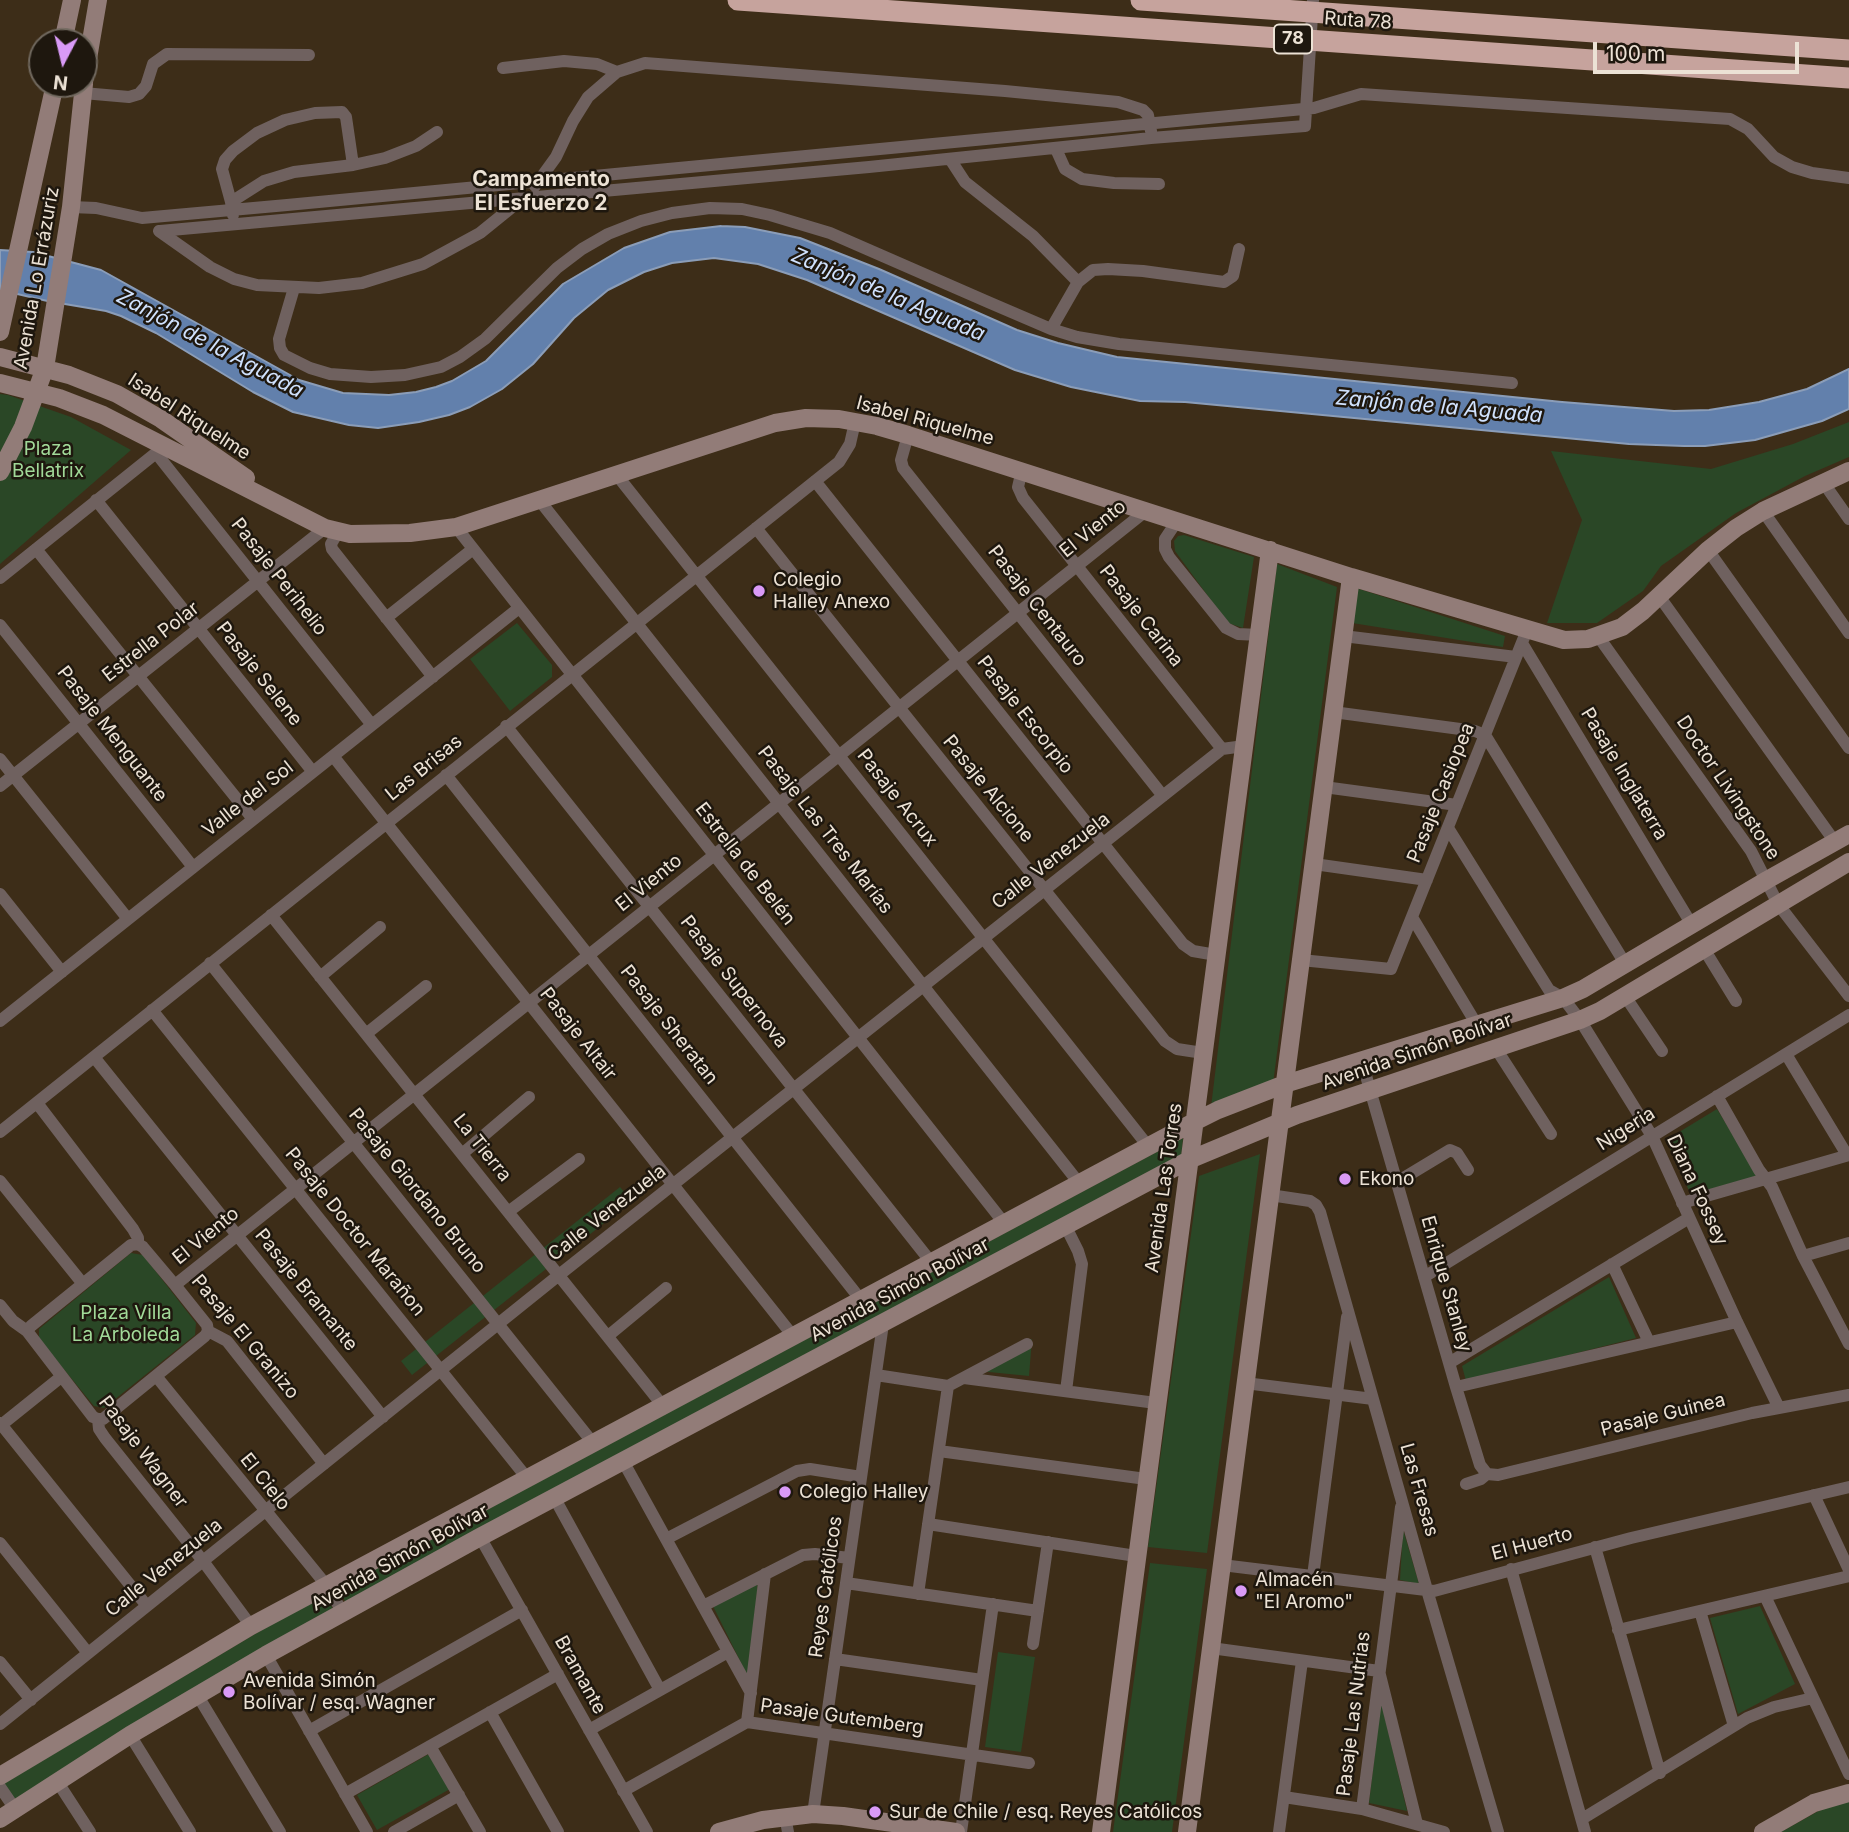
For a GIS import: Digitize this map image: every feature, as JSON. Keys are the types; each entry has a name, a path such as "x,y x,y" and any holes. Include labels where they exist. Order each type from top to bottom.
{"highway":[{"name":"Ruta 78","path":"738,0 1849,78"},
{"name":"Ruta 78","path":"1141,0 1849,50"}],"street":[{"path":"66,28 72,0"},
{"name":"Avenida Lo Errázuriz","path":"93,28 98,0"},
{"path":"160,231 870,167 1151,138 1305,126 1313,0"},
{"path":"98,90 128,97 139,94 146,86 153,64 167,54 309,55"},
{"path":"503,68 564,61 597,64 617,72"},
{"path":"142,218 211,267 234,279 257,285 294,288 362,283 423,264 480,233 522,199 538,182 556,157 580,109 597,88 617,72 635,65 654,64 1118,102 1143,110 1148,115 1151,138"},
{"path":"71,207 96,208 142,218 232,206 538,182 1306,109 1321,107 1351,96 1370,94 1723,118 1743,125 1774,157 1792,167 1812,173 1849,178"},
{"name":"Avenida Lo Errázuriz","path":"0,332 52,98"},
{"name":"Avenida Lo Errázuriz","path":"0,472 16,441 45,368 71,207 82,98"},
{"path":"234,224 222,169 225,160 233,151 257,133 285,120 315,113 342,111 346,117 353,165"},
{"path":"232,206 249,189 279,176 353,165 404,151 437,132"},
{"path":"1000,139 1002,153"},
{"path":"930,145 932,160"},
{"path":"1056,149 1065,169 1082,179 1159,184"},
{"path":"866,151 870,167"},
{"path":"950,159 965,182 1033,236 1078,282"},
{"path":"721,165 723,179"},
{"path":"294,288 279,339 280,348 285,355 310,368 330,373 371,377 405,375 441,368 460,357 485,339 542,280 595,241 652,218 693,210 728,208 763,213 830,233 1051,329 1077,337 1119,344 1512,383"},
{"path":"1051,329 1078,282 1093,270 1108,269 1224,282 1233,276 1239,249"},
{"name":"Isabel Riquelme","path":"0,357 93,384 139,406 215,456 270,499"},
{"name":"Isabel Riquelme","path":"0,383 37,392 103,415 158,448 332,530 362,534 410,533 456,527 775,423 814,418 855,422 908,435 1147,510 1525,637 1564,640 1598,636 1633,620 1708,550 1736,528 1763,511 1849,471"},
{"name":"Las Brisas","path":"0,1132 816,481 844,457 855,422"},
{"name":"Pasaje Centauro","path":"908,435 901,460 903,468 1163,796"},
{"path":"0,578 158,448"},
{"name":"Pasaje Perihelio","path":"158,448 258,581 372,725"},
{"name":"Pasaje Carina","path":"1022,470 1018,488 1021,495 1222,750"},
{"name":"Pasaje Acrux","path":"616,474 1148,1146"},
{"name":"Pasaje Escorpio","path":"816,481 1186,947 1216,955"},
{"path":"1823,482 1849,519"},
{"name":"Pasaje Selene","path":"96,500 313,772"},
{"name":"Pasaje Las Tres Marías","path":"540,501 1079,1183"},
{"name":"El Viento","path":"175,1285 1147,510"},
{"path":"1763,511 1849,633"},
{"path":"1177,521 1165,539 1165,549 1169,557 1226,628 1238,634 1259,635"},
{"name":"Estrella de Belén","path":"456,527 1004,1223"},
{"name":"Pasaje Alcione","path":"756,528 1165,1041 1177,1049 1203,1053"},
{"path":"332,530 331,548 433,677"},
{"name":"Estrella Polar","path":"0,786 258,581 332,530"},
{"path":"36,549 253,820"},
{"path":"386,618 473,549"},
{"name":"Avenida Las Torres","path":"1101,1832 1270,550"},
{"path":"1708,550 1849,748"},
{"path":"1187,1832 1351,577"},
{"path":"1660,596 1842,838"},
{"name":"Valle del Sol","path":"1,1018 519,608"},
{"name":"Pasaje Menguante","path":"0,625 193,867"},
{"path":"1343,636 1516,657"},
{"name":"Doctor Livingstone","path":"1598,636 1751,851 1778,904 1849,996"},
{"name":"Pasaje Casiopea","path":"1301,960 1391,969 1525,637"},
{"name":"Pasaje Inglaterra","path":"1525,637 1692,925"},
{"path":"1333,712 1475,731 1485,735 1626,965"},
{"name":"Pasaje Supernova","path":"506,726 930,1262"},
{"name":"Calle Venezuela","path":"0,1724 559,1275 1163,796 1222,750 1244,746"},
{"name":"Pasaje Altair","path":"333,756 793,1336"},
{"path":"0,759 128,919"},
{"name":"Pasaje Sheratan","path":"446,775 861,1300"},
{"path":"1324,787 1457,805"},
{"name":"Diana Fossey","path":"1448,828 1549,990 1563,998 1580,1020 1652,1136 1779,1408"},
{"name":"Avenida Simón Bolívar","path":"0,1776 251,1626 1194,1122 1285,1084 1563,998 1590,986 1842,838"},
{"name":"Avenida Simón Bolívar","path":"7,1814 130,1735 266,1655 554,1497 1189,1160 1279,1122 1370,1089 1580,1020 1849,862"},
{"path":"1314,864 1427,880"},
{"path":"0,894 62,972"},
{"name":"La Tierra","path":"271,915 663,1406"},
{"path":"1412,917 1477,1025"},
{"path":"320,977 380,927"},
{"path":"1704,949 1736,1001"},
{"name":"Pasaje Giordano Bruno","path":"210,963 593,1443"},
{"path":"366,1034 426,986"},
{"path":"1625,996 1662,1051"},
{"name":"Pasaje Doctor Marañon","path":"152,1010 527,1478"},
{"name":"Nigeria","path":"1424,1277 1849,1015"},
{"path":"1494,1047 1550,1134"},
{"path":"1682,1203 1848,1155 1786,1054"},
{"name":"Pasaje Bramante","path":"94,1057 383,1416"},
{"name":"Enrique Stanley","path":"1362,1062 1456,1388 1480,1465 1487,1474"},
{"path":"1717,1096 1772,1186 1803,1256 1849,1344"},
{"path":"462,1154 529,1097"},
{"name":"Pasaje El Granizo","path":"37,1102 133,1228 138,1244 175,1285 207,1325 208,1331 226,1342 324,1464"},
{"path":"1397,1182 1450,1150 1457,1153 1468,1170"},
{"path":"508,1212 579,1159"},
{"path":"0,1181 83,1284"},
{"name":"Las Fresas","path":"1270,1195 1310,1201 1319,1208 1498,1832"},
{"path":"1449,1363 1689,1218"},
{"path":"1065,1225 1079,1251 1082,1264 1066,1391"},
{"path":"1803,1256 1849,1242"},
{"path":"27,1331 131,1245 138,1244"},
{"path":"1612,1264 1649,1342"},
{"path":"608,1336 666,1288"},
{"name":"Pasaje Wagner","path":"0,1305 13,1321 27,1331 93,1417 98,1419 104,1438 203,1561 251,1626"},
{"path":"1313,1576 1348,1310"},
{"path":"1456,1388 1737,1322"},
{"name":"Reyes Católicos","path":"813,1814 883,1324"},
{"path":"98,1419 103,1419 208,1331"},
{"path":"876,1375 948,1386 1027,1345"},
{"name":"El Cielo","path":"156,1376 327,1586 343,1613"},
{"path":"61,1377 0,1425 147,1606"},
{"path":"964,1378 1156,1403"},
{"path":"1245,1383 1373,1399"},
{"path":"918,1594 948,1386"},
{"name":"Pasaje Guinea","path":"1466,1484 1487,1474 1498,1475 1779,1408 1849,1395"},
{"path":"939,1451 1146,1479"},
{"path":"623,1461 751,1693"},
{"path":"666,1539 797,1471 810,1469 861,1477"},
{"name":"El Huerto","path":"1222,1565 1390,1586 1441,1589 1595,1547 1849,1487"},
{"path":"1814,1495 1849,1570"},
{"path":"554,1497 660,1690"},
{"name":"Pasaje Las Nutrias","path":"1362,1809 1402,1500"},
{"path":"928,1524 1136,1556"},
{"name":"Bramante","path":"480,1537 647,1832"},
{"path":"1033,1644 1048,1542"},
{"path":"0,1543 88,1653"},
{"path":"1595,1547 1660,1773"},
{"path":"703,1606 806,1554 849,1558"},
{"path":"1511,1569 1583,1826 1734,1726 1774,1707 1813,1698"},
{"path":"747,1723 765,1574"},
{"path":"1618,1630 1849,1576"},
{"path":"846,1583 1038,1611"},
{"path":"1765,1596 1849,1774"},
{"path":"719,1832 763,1820 786,1824 813,1814 959,1832 993,1604"},
{"path":"309,1731 522,1610"},
{"path":"1700,1611 1734,1726"},
{"path":"1211,1648 1378,1671 1417,1824"},
{"path":"589,1730 728,1652"},
{"path":"266,1655 367,1832"},
{"path":"835,1659 982,1680"},
{"path":"1279,1832 1302,1661"},
{"path":"0,1662 31,1700"},
{"path":"345,1794 558,1674"},
{"path":"198,1696 280,1832"},
{"path":"490,1712 558,1832"},
{"name":"Pasaje Gutemberg","path":"623,1791 747,1723 1029,1763"},
{"path":"130,1735 190,1832"},
{"path":"430,1746 480,1832"},
{"path":"57,1781 90,1832"},
{"path":"0,1787 7,1814"},
{"path":"1763,1832 1814,1803 1849,1793"},
{"path":"394,1832 459,1795"},
{"path":"1284,1797 1362,1809 1444,1832"}],"green space":[{"name":"Plaza Bellatrix","path":"0,394 71,417 131,450 0,564"},
{"path":"1849,422 1849,457 1805,476 1736,513 1661,566 1643,591 1597,623 1547,623 1582,520 1551,451 1711,469 1793,444"},
{"path":"1184,535 1254,557 1243,628 1228,623 1175,551 1174,541 1178,536"},
{"path":"1277,564 1337,587 1273,1084 1211,1107"},
{"path":"1356,588 1505,636 1503,647 1352,623"},
{"path":"517,623 552,665 552,677 510,711 470,659"},
{"path":"1717,1109 1758,1176 1691,1195 1666,1140"},
{"path":"1183,1138 1181,1158 346,1603 338,1589"},
{"path":"1260,1154 1207,1553 1148,1547 1199,1176"},
{"path":"620,1187 632,1201 412,1375 401,1361"},
{"name":"Plaza Villa La Arboleda","path":"131,1253 143,1255 196,1323 195,1335 104,1408 94,1406 39,1339 39,1329"},
{"path":"1609,1277 1636,1338 1466,1381 1462,1366"},
{"path":"1032,1339 1029,1376 969,1370"},
{"path":"1403,1529 1419,1584 1400,1580"},
{"path":"1150,1563 1207,1569 1172,1832 1113,1832"},
{"path":"758,1581 749,1679 712,1604"},
{"path":"324,1593 334,1611 7,1806 3,1784"},
{"path":"1760,1606 1795,1684 1738,1714 1710,1618"},
{"path":"998,1652 1035,1657 1021,1752 985,1747"},
{"path":"1381,1701 1407,1811 1369,1803"},
{"path":"429,1754 450,1789 377,1830 357,1795"},
{"path":"1849,1801 1849,1832 1781,1832 1824,1808"}],"water":[{"name":"Zanjón de la Aguada","path":"721,226 745,227 800,238 879,269 1017,330 1117,357 1674,411 1709,410 1759,402 1807,389 1849,369 1849,409 1822,421 1755,440 1684,446 1629,444 1185,402 1140,401 1071,387 1015,370 807,280 758,264 714,258 672,263 644,272 608,290 574,318 533,364 502,389 470,407 419,422 378,428 349,425 293,412 253,392 156,333 121,316 0,290 0,250 33,252 101,270 299,380 343,393 389,395 436,387 486,361 563,284 624,248 670,232"}],"place":[{"name":"Colegio Halley Anexo","path":"759,591"},
{"name":"Ekono","path":"1345,1179"},
{"name":"Colegio Halley","path":"785,1492"},
{"name":"Almacén \"El Aromo\"","path":"1241,1591"},
{"name":"Avenida Simón Bolívar / esq. Wagner","path":"229,1692"},
{"name":"Sur de Chile / esq. Reyes Católicos","path":"875,1812"}],"district":[{"name":"Campamento El Esfuerzo 2","path":"541,192"}]}
